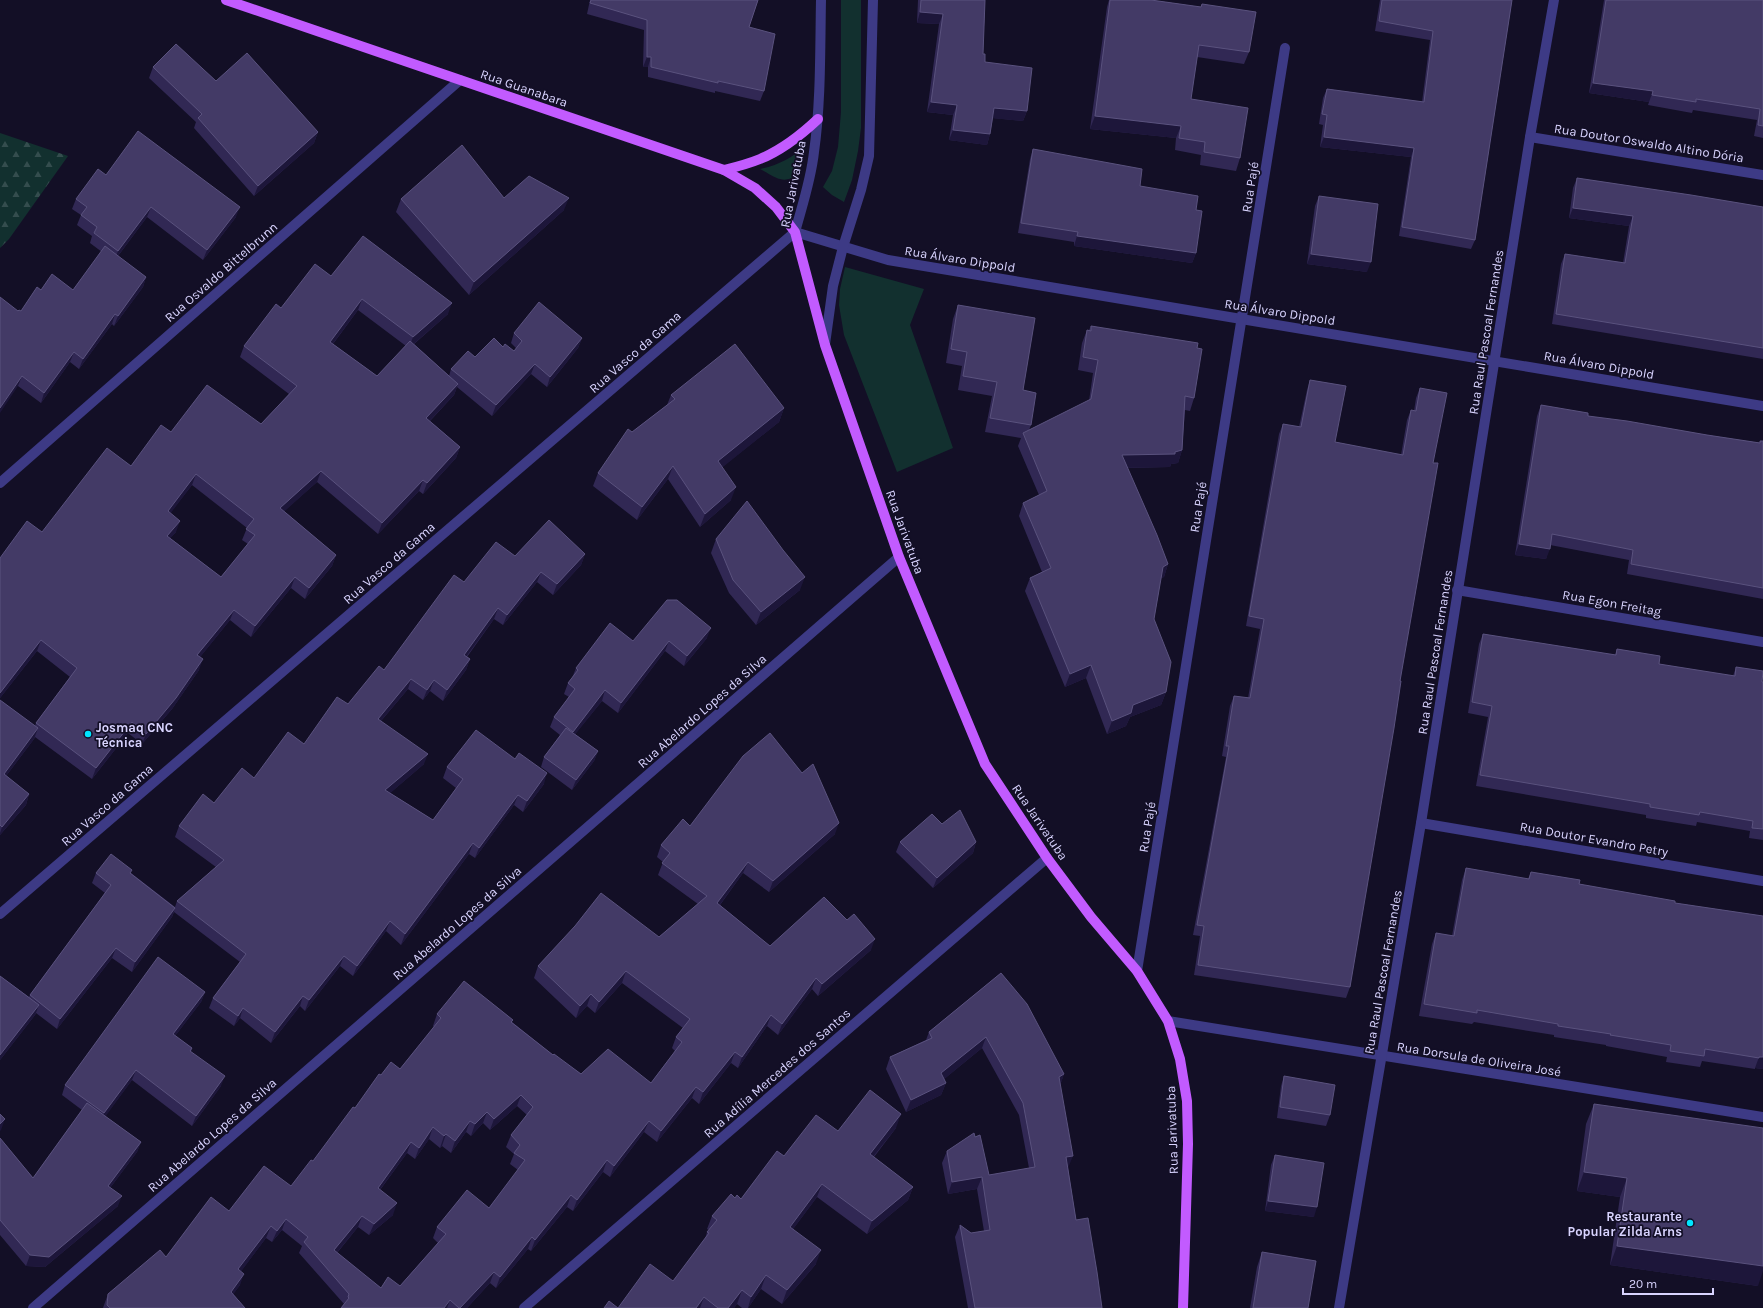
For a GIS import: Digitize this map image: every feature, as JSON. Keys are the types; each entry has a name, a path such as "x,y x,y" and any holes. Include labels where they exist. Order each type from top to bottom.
{"main road":[{"name":"Rua Guanabara","path":"226,0 724,170 755,188 776,208 795,232"},
{"path":"724,170 760,159 782,148 802,134 818,119"},
{"name":"Rua Jarivatuba","path":"795,232 825,345 899,557 985,764 1047,858 1091,917 1137,971 1168,1022 1180,1059 1187,1101 1188,1144 1183,1308"}],"street":[{"name":"Rua Jarivatuba","path":"795,232 809,180 818,119 821,0"},
{"name":"Rua Jarivatuba","path":"825,345 833,286 843,247 861,190 869,156 873,0"},
{"name":"Rua Raul Pascoal Fernandes","path":"1339,1308 1421,823 1530,137 1554,0"},
{"name":"Rua Pajé","path":"1137,971 1285,48"},
{"name":"Rua Osvaldo Bittelbrunn","path":"0,483 460,80"},
{"name":"Rua Doutor Oswaldo Altino Dória","path":"1530,137 1763,175"},
{"name":"Rua Álvaro Dippold","path":"795,232 888,260 1763,406"},
{"name":"Rua Vasco da Gama","path":"0,914 795,232"},
{"name":"Rua Abelardo Lopes da Silva","path":"33,1308 899,557"},
{"name":"Rua Egon Freitag","path":"1457,590 1763,642"},
{"name":"Rua Doutor Evandro Petry","path":"1421,823 1763,881"},
{"name":"Rua Adília Mercedes dos Santos","path":"524,1308 1047,858"},
{"name":"Rua Dorsula de Oliveira José","path":"1168,1022 1763,1117"}],"green space":[{"path":"841,0 861,0 861,128 852,180 844,202 832,195 823,187 832,171 838,147 841,112"},
{"path":"0,133 68,156 9,239 0,248"},
{"path":"806,145 802,163 792,178 786,180 778,178 760,169 785,160 796,154"},
{"path":"845,267 924,289 910,325 953,448 897,472 844,335 839,305 840,289"}],"building":[{"path":"591,0 758,0 749,27 775,34 764,91 718,81 718,83 651,67 651,57 647,57 647,20 590,3"},
{"path":"921,0 985,0 983,54 985,54 985,62 1032,68 1027,111 994,108 990,134 953,130 957,105 931,102 943,14 920,12"},
{"path":"1110,0 1151,0 1201,7 1202,4 1256,12 1249,52 1199,45 1191,99 1248,108 1240,158 1204,152 1205,142 1179,138 1181,126 1095,116"},
{"path":"1382,0 1512,0 1475,240 1402,227 1414,148 1324,137 1327,115 1322,114 1327,89 1424,102 1433,31 1379,21"},
{"path":"1606,0 1763,0 1763,126 1758,125 1760,109 1696,99 1696,102 1652,95 1653,91 1593,83"},
{"path":"176,44 216,81 247,53 318,132 258,186 198,118 202,114 153,67"},
{"path":"138,131 240,207 207,250 151,207 118,251 94,233 97,227 81,215 87,207 76,199 98,169 106,175"},
{"path":"462,145 504,198 529,176 569,198 474,282 401,199"},
{"path":"1033,149 1142,169 1140,186 1198,196 1196,210 1202,211 1196,253 1077,236 1078,232 1021,223"},
{"path":"1577,178 1763,207 1763,348 1556,314 1565,254 1625,263 1633,216 1573,208"},
{"path":"1319,196 1378,204 1371,262 1311,254"},
{"path":"363,236 452,303 413,337 362,299 330,342 377,376 410,341 458,384 426,418 460,447 427,483 423,480 382,523 321,471 280,508 336,555 309,588 295,577 255,626 234,610 197,655 203,659 176,698 146,734 132,722 96,768 36,723 77,668 41,640 0,693 0,558 27,521 42,532 107,448 131,466 161,425 171,432 207,385 261,424 297,386 244,346 276,304 281,308 315,264 331,276","holes":["196,474 254,519 246,529 255,535 221,577 167,536 180,521 168,511"]},
{"path":"105,246 146,277 118,316 115,314 83,359 74,352 44,393 22,376 0,408 0,297 18,311 21,311 37,287 41,290 52,274 73,290"},
{"path":"539,302 582,338 550,377 535,364 496,405 451,369 468,351 475,357 494,338 503,347 505,344 514,351 522,341 514,333"},
{"path":"958,305 1035,318 1023,390 1036,393 1031,425 990,418 997,382 963,376 967,352 951,349"},
{"path":"1091,326 1198,343 1197,348 1202,349 1194,398 1185,396 1182,450 1175,452 1175,454 1122,455 1168,564 1163,567 1154,619 1171,662 1166,692 1133,705 1131,713 1112,721 1091,665 1070,674 1030,578 1051,568 1023,503 1047,491 1023,433 1091,399 1098,360 1083,357 1087,330 1091,331"},
{"path":"735,344 784,408 718,461 736,487 705,514 673,466 642,507 598,473 628,429 632,432 675,399 671,395"},
{"path":"1310,380 1346,386 1335,442 1403,455 1411,410 1416,411 1420,388 1447,393 1433,463 1438,463 1400,681 1394,728 1350,987 1198,965 1204,926 1197,925 1229,746 1226,746 1234,696 1250,698 1264,619 1249,616 1283,424 1301,427"},
{"path":"1541,405 1588,413 1588,416 1760,443 1760,441 1763,441 1763,588 1631,564 1633,550 1552,534 1550,549 1519,544"},
{"path":"747,501 805,577 761,612 733,580 716,539"},
{"path":"549,520 585,554 557,584 541,572 507,615 498,608 464,655 470,659 447,690 434,680 427,690 411,679 378,719 428,754 385,790 433,820 463,779 447,767 476,730 515,759 519,753 547,773 527,801 518,795 479,848 473,843 405,934 390,921 357,966 344,956 309,1000 303,996 275,1032 243,1008 238,1016 213,998 246,954 177,901 224,860 179,826 203,794 214,803 242,768 254,778 288,732 304,744 337,697 348,704 379,666 384,670 454,575 464,582 496,542 515,556"},
{"path":"667,600 677,600 711,628 687,656 669,641 621,703 605,690 573,732 554,717 575,689 568,683 578,670 576,668 610,623 633,641"},
{"path":"1483,634 1616,655 1617,649 1660,656 1659,664 1735,676 1736,667 1763,671 1763,829 1752,828 1753,821 1700,812 1699,815 1650,807 1650,804 1480,775 1492,706 1472,702"},
{"path":"0,700 38,728 4,774 29,794 2,827 0,825"},
{"path":"566,728 598,751 576,780 544,757"},
{"path":"770,733 802,773 813,764 839,823 773,881 748,862 717,903 770,946 824,897 847,920 854,914 875,939 822,984 816,978 782,1024 771,1015 742,1057 735,1052 703,1092 696,1087 661,1131 649,1121 614,1166 607,1160 577,1200 571,1195 535,1240 532,1237 500,1277 494,1272 460,1308 450,1300 444,1308 341,1308 349,1298 349,1294 304,1242 308,1237 286,1219 277,1231 271,1226 238,1269 244,1274 231,1292 245,1308 110,1308 107,1305 108,1294 160,1250 166,1257 211,1197 229,1211 264,1166 291,1186 311,1160 313,1161 353,1107 355,1108 379,1074 381,1075 391,1062 400,1069 441,1018 437,1014 464,981 513,1020 511,1022 553,1055 554,1054 581,1074 608,1049 651,1083 682,1042 676,1037 690,1019 626,971 599,1002 591,994 580,1006 538,966 575,926 601,893 659,937 707,896 662,863 670,853 661,845 683,819 690,826 743,756","holes":["521,1095 533,1107 511,1135 520,1145 514,1153 525,1160 489,1208 467,1190 437,1227 446,1234 400,1286 388,1277 381,1288 334,1250 362,1216 374,1224 397,1203 378,1188 411,1142 419,1148 433,1127 444,1136 446,1134 455,1141 470,1121 475,1124 487,1112 494,1119"]},
{"path":"960,810 976,842 937,878 900,842 932,814 942,824"},
{"path":"111,854 132,870 130,873 175,908 135,962 116,948 60,1019 30,995 111,885 96,873"},
{"path":"1466,868 1529,879 1531,872 1580,880 1579,884 1675,901 1675,903 1763,916 1763,1057 1759,1058 1705,1049 1704,1056 1670,1051 1671,1045 1558,1026 1558,1024 1477,1010 1477,1013 1424,1004 1436,933 1454,936"},
{"path":"158,957 205,992 173,1034 192,1048 190,1051 225,1076 196,1116 136,1070 104,1113 65,1085"},
{"path":"1001,973 1027,1004 1064,1074 1059,1077 1073,1156 1066,1157 1076,1220 1088,1218 1102,1308 975,1308 960,1225 971,1233 990,1230 982,1177 952,1182 947,1151 974,1133 975,1137 980,1135 989,1175 1035,1167 1023,1103 986,1037 941,1073 946,1083 911,1100 890,1057 932,1038 929,1032"},
{"path":"0,976 39,1005 0,1055"},
{"path":"1284,1076 1335,1085 1330,1115 1280,1107"},
{"path":"870,1090 901,1114 870,1154 913,1187 872,1221 822,1184 790,1227 821,1250 787,1290 766,1275 751,1297 742,1290 728,1308 718,1308 704,1297 696,1308 618,1308 650,1264 673,1281 717,1220 712,1216 731,1194 735,1198 737,1195 741,1199 777,1151 784,1156 816,1115 838,1131"},
{"path":"87,1103 141,1142 108,1186 122,1196 49,1257 30,1255 0,1220 0,1138 33,1178"},
{"name":"Restaurante Popular Zilda Arns","path":"1594,1104 1763,1128 1763,1266 1617,1246 1627,1178 1584,1172"},
{"path":"0,1114 5,1119 0,1124"},
{"path":"1275,1155 1324,1163 1317,1207 1268,1201"},
{"path":"1262,1252 1316,1261 1308,1308 1253,1308"},
{"path":"609,1301 618,1308 604,1308"}],"place":[{"name":"Josmaq CNC Técnica","path":"88,734"},
{"name":"Restaurante Popular Zilda Arns","path":"1690,1223"}]}
